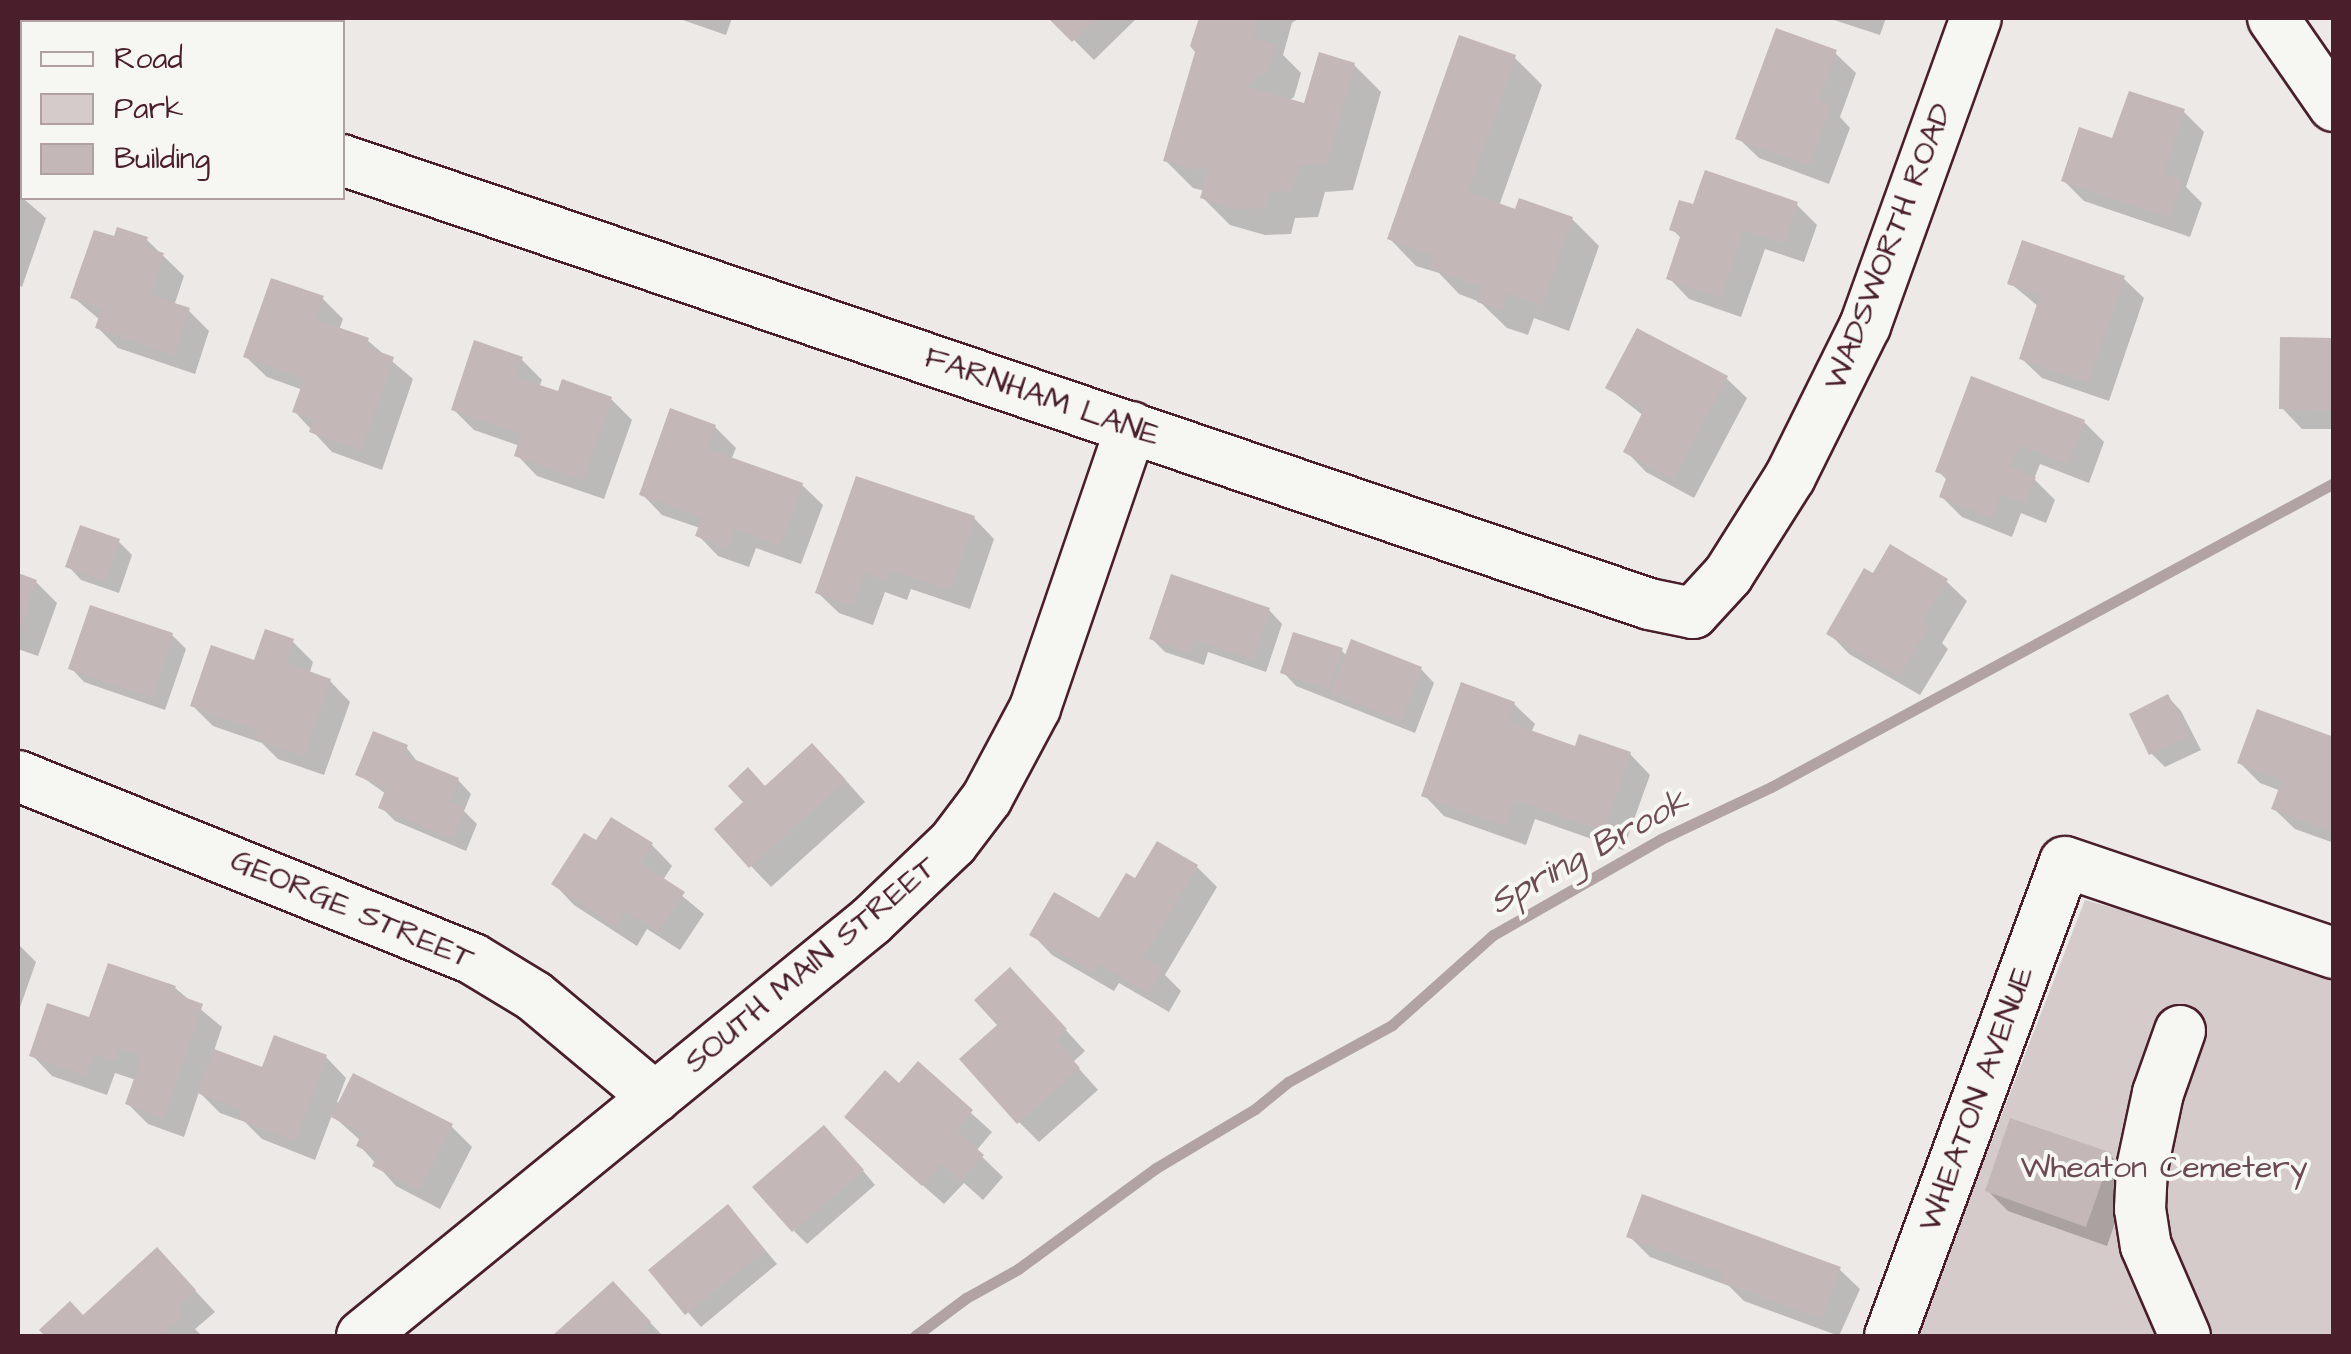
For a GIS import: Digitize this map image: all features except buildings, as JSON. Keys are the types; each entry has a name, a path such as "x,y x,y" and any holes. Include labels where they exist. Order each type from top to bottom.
{"street":[{"name":"WADSWORTH ROAD","path":"1728,574 1813,436 1865,326 1976,18"},
{"path":"2272,18 2334,106"},
{"name":"FARNHAM LANE","path":"345,161 1649,604 1693,614 1728,574"},
{"name":"SOUTH MAIN STREET","path":"362,1336 918,880 987,798 1035,708 1130,427"},
{"name":"GEORGE STREET","path":"18,776 473,959 534,996 656,1097"},
{"name":"WHEATON AVENUE","path":"1890,1336 2065,862 2334,953"},
{"path":"2180,1032 2158,1093 2142,1168 2140,1209 2146,1246 2184,1336"}],"green space":[{"name":"Wheaton Cemetery","path":"2085,900 2333,969 2333,1336 1916,1336"}],"waterway":[{"name":"Spring Brook","path":"915,1336 966,1298 1018,1269 1156,1168 1255,1109 1288,1082 1392,1025 1493,935 1661,839 1771,787 2334,483"}]}
